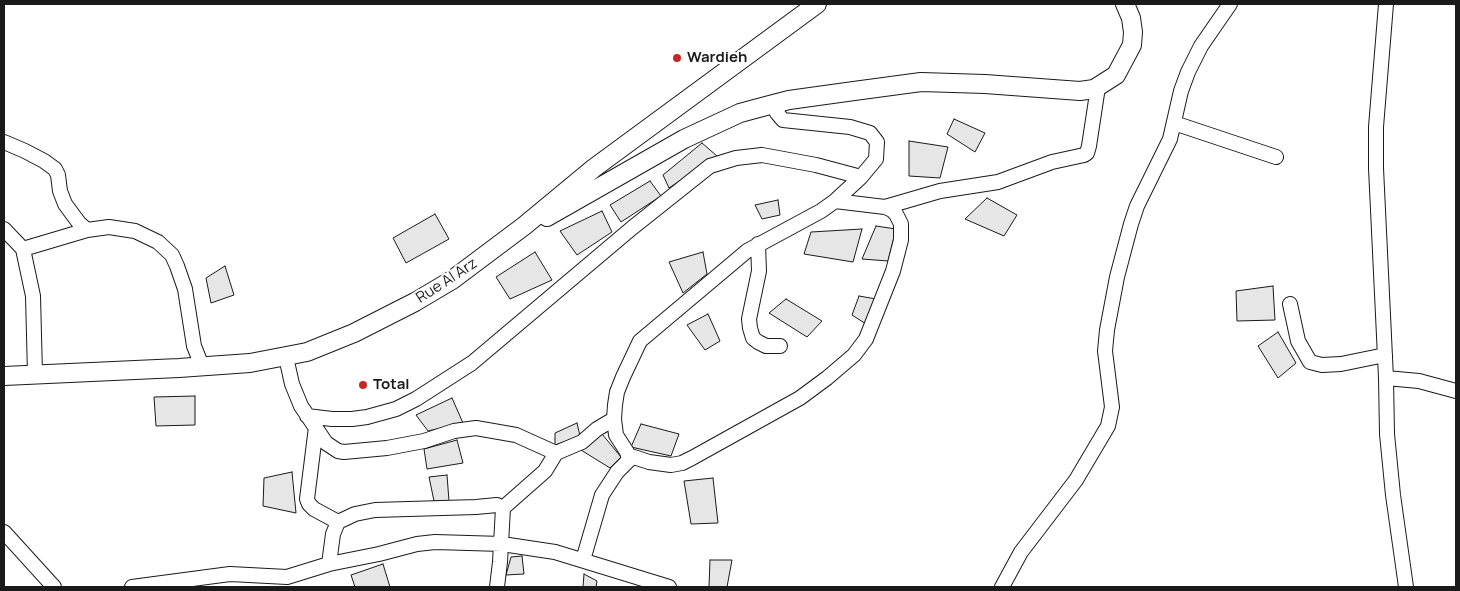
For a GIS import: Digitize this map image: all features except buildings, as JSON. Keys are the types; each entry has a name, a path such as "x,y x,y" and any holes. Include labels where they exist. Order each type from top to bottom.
{"main road":[{"name":"Rue Al Arz","path":"4,376 250,363 307,352 354,333 415,302 452,280 524,226 594,168 817,4"},
{"path":"524,226 541,220 575,202 684,139 740,113 779,103 921,82 985,84 1080,92 1098,87 1116,75 1132,46 1131,18 1125,4"}],"street":[{"path":"1002,587 1021,552 1076,480 1108,426 1112,407 1105,351 1117,277 1137,206 1170,139 1181,91 1188,72 1200,46 1230,4"},
{"path":"1386,4 1376,127 1378,230 1387,434 1392,495 1406,587"},
{"path":"886,207 940,191 998,182 1052,162 1084,155 1088,150 1098,87"},
{"path":"629,460 627,452 616,435 614,419 617,392 630,358 640,341 758,244 808,218 835,201 861,177 876,159 878,148 875,138 863,130 783,120 777,114 779,103"},
{"path":"1174,123 1276,157"},
{"path":"4,143 35,156 56,169 60,192 65,204 79,223 87,230"},
{"path":"307,416 352,420 388,412 416,399 472,363 632,228 710,166 736,158 762,155 816,165 861,177"},
{"path":"583,560 602,495 629,460 634,457 649,462 671,465 682,463 800,398 828,378 854,355 866,339 893,271 902,230 899,219 892,210 886,207 835,201"},
{"path":"23,249 87,230 109,227 135,231 158,242 172,255 180,272 185,289 194,346 202,366"},
{"path":"4,229 23,249 33,296 35,374"},
{"path":"758,244 759,271 749,319 750,328 753,338 758,342 766,346 780,346"},
{"path":"1290,304 1298,341 1310,362 1322,365 1341,364 1385,355"},
{"path":"286,357 297,396 307,416 331,448 344,452 386,448 424,441 454,431 476,428 516,435 556,453"},
{"path":"1386,378 1419,381 1456,391"},
{"path":"496,587 502,544 503,508 545,472 556,453 582,442 597,429 614,419"},
{"path":"316,427 308,502 319,512 338,522"},
{"path":"329,564 332,534 338,522 355,514 375,510 496,505 503,508"},
{"path":"4,532 54,587"},
{"path":"132,587 190,583 230,574 245,574 276,582 329,564 416,544 435,542 502,544 555,552 669,587"}],"place":[{"name":"Wardieh","path":"677,58"},
{"name":"Total","path":"363,385"}]}
